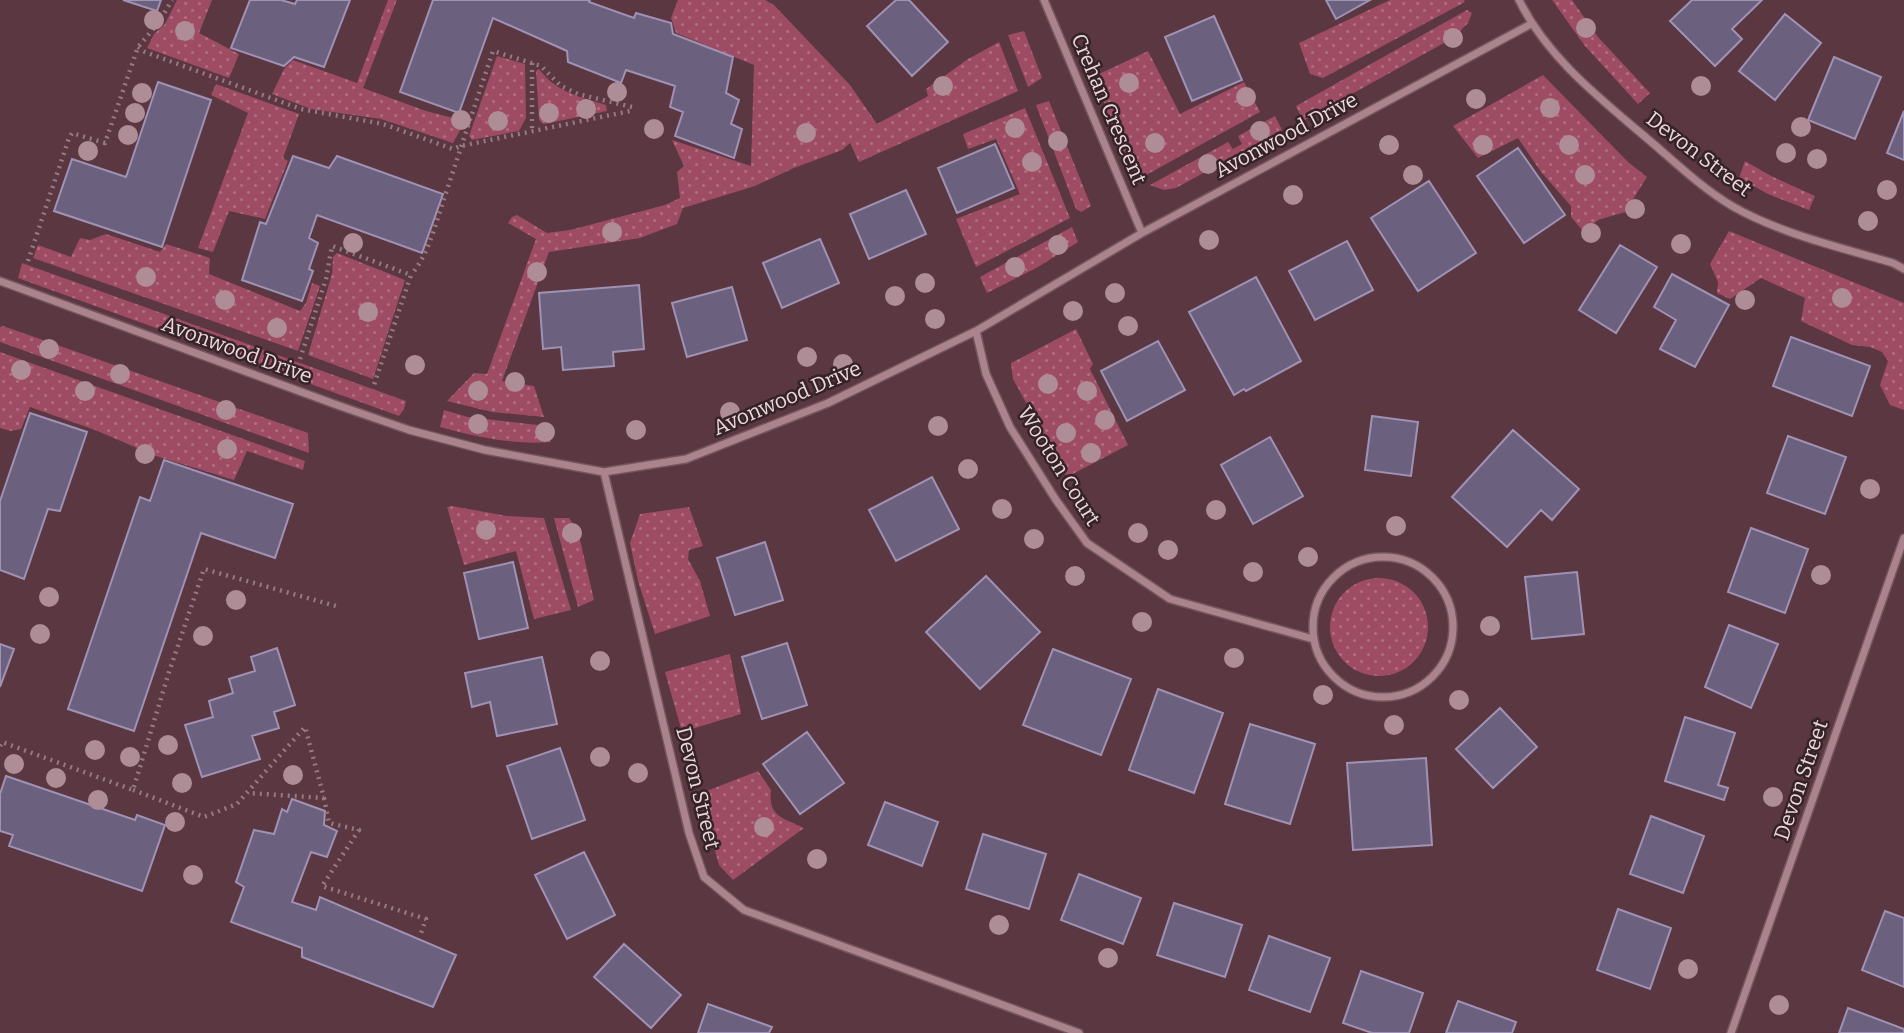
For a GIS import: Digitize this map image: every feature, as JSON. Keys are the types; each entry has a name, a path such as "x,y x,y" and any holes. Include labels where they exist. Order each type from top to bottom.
{"street":[{"name":"Crehan Crescent","path":"1044,0 1142,233"},
{"name":"Devon Street","path":"1519,0 1531,24 1571,72 1688,173 1731,205 1812,239 1893,263 1904,269"},
{"name":"Avonwood Drive","path":"0,281 409,430 485,450 604,472 686,459 828,403 976,331 1142,233 1531,24"},
{"name":"Wooton Court","path":"976,331 986,374 1010,428 1087,543 1170,598 1313,639"},
{"name":"Devon Street","path":"604,472 689,833 704,877 744,910 1079,1033"},
{"name":"Devon Street","path":"1731,1033 1904,538"},
{"path":"1369,558 1407,561 1429,573 1445,591 1453,615 1454,639 1439,671 1421,688 1401,696 1376,697 1353,691 1338,681 1322,662 1313,639 1313,621 1319,598 1333,578 1346,567 1369,558"}],"path":[{"path":"28,261 69,138 72,133 105,144 138,47 159,22 172,0"},
{"path":"138,47 145,52 301,109 383,124 453,149 461,146 629,111 632,107 578,94 561,86 541,65 493,51 461,146 432,234 419,266 411,275 374,385"},
{"path":"532,63 532,133"},
{"path":"300,359 326,279 332,246 411,275"},
{"path":"133,790 204,569 336,606"},
{"path":"0,746 2,742 204,817 237,804 306,727 329,823 359,830 322,886 426,919 420,936"},
{"path":"248,793 324,798"}],"shaded area":[{"path":"177,0 212,0 199,33 239,54 229,78 147,48 154,34 165,24"},
{"path":"388,0 397,0 363,88 426,111 465,121 453,143 381,119 311,109 272,94 284,69 293,60 357,83"},
{"path":"678,0 765,0 774,5 850,85 877,124 928,96 926,89 968,59 999,42 1018,91 859,162 850,143 842,150 755,186 683,208 677,224 640,238 549,252 502,381 534,386 544,417 492,412 447,401 474,373 487,374 536,239 508,223 512,217 517,215 547,233 570,230 665,205 680,198 677,172 684,166 672,140 751,166 754,65 676,33 671,18"},
{"path":"1390,0 1465,2 1323,78 1310,74 1299,43"},
{"path":"1552,0 1572,0 1598,37 1650,93 1638,104 1585,46"},
{"path":"1467,10 1472,13 1468,23 1453,38 1303,121 1296,106"},
{"path":"1024,31 1042,78 1028,87 1008,35"},
{"path":"1148,51 1180,114 1244,82 1260,112 1139,179 1113,129 1097,75"},
{"path":"497,56 525,64 526,118 519,131 472,140 469,136"},
{"path":"539,69 561,88 606,105 607,111 544,124 539,120 536,71"},
{"path":"1543,75 1628,162 1647,177 1625,212 1598,220 1584,232 1571,217 1571,206 1541,172 1518,138 1478,158 1453,126"},
{"path":"216,84 299,114 283,158 288,161 265,219 229,211 213,252 198,248 248,113 211,95"},
{"path":"1049,101 1091,206 1081,212 1076,209 1036,105"},
{"path":"1025,108 1070,218 976,267 956,219 1020,194 996,139 968,149 963,134"},
{"path":"1275,116 1282,130 1176,188 1164,190 1150,185 1228,142 1233,149 1242,144 1238,136"},
{"path":"1745,161 1815,196 1809,210 1768,194 1739,178"},
{"path":"1072,227 1078,242 1038,267 987,293 980,277"},
{"path":"1729,231 1904,303 1904,410 1890,405 1880,385 1888,361 1882,352 1870,347 1852,345 1801,321 1805,298 1761,278 1730,299 1717,293 1718,282 1710,264"},
{"path":"106,234 160,252 166,244 210,258 209,274 300,311 306,303 312,283 320,286 298,351 33,258 38,245 71,257 80,238 90,240"},
{"path":"337,253 405,280 373,379 308,355 332,274 333,257"},
{"path":"22,263 406,401 404,409 399,416 18,278"},
{"path":"0,327 308,433 309,453 0,342"},
{"path":"1076,329 1093,364 1090,369 1128,445 1067,477 1013,379 1011,363"},
{"path":"0,352 305,461 303,470 247,451 234,480 156,456 95,430 30,407 21,429 11,431 0,428"},
{"path":"444,410 468,417 546,426 551,442 495,439 440,427"},
{"path":"447,507 507,516 544,518 571,610 534,619 516,551 464,565"},
{"path":"689,507 703,546 689,550 688,559 700,581 710,616 655,634 638,581 630,543 640,514"},
{"path":"554,518 569,518 578,531 594,600 578,607"},
{"path":"1379,578 1398,582 1414,592 1424,608 1428,627 1424,646 1414,662 1398,672 1379,676 1360,672 1344,662 1334,646 1330,627 1334,608 1344,592 1360,582"},
{"path":"730,654 741,714 682,732 665,672"},
{"path":"758,771 771,790 774,811 804,828 733,880 719,865 699,794"}],"building":[{"path":"123,0 161,0 157,11"},
{"path":"250,0 281,0 295,4 297,0 350,0 324,67 294,57 284,66 231,48"},
{"path":"433,0 590,0 589,2 634,18 636,13 671,23 673,34 733,57 726,93 739,100 731,124 742,129 734,158 675,136 683,112 670,107 675,86 626,70 621,83 568,62 567,51 493,18 459,113 400,92"},
{"path":"896,0 909,0 948,42 912,76 867,26"},
{"path":"1326,0 1370,0 1336,19"},
{"path":"1692,0 1762,0 1732,29 1742,39 1715,66 1670,21"},
{"path":"1785,14 1821,43 1775,100 1739,71"},
{"path":"1214,16 1242,80 1192,101 1165,37"},
{"path":"1834,57 1881,77 1855,139 1808,120"},
{"path":"158,82 211,100 162,247 54,211 72,159 126,177"},
{"path":"1904,111 1904,160 1887,153"},
{"path":"995,144 1014,188 957,213 938,168"},
{"path":"1518,148 1565,215 1524,243 1477,176"},
{"path":"293,156 329,168 337,156 443,194 422,253 317,215 309,238 318,243 309,269 313,271 302,301 242,280 260,222 266,224"},
{"path":"1429,181 1476,253 1418,291 1371,218"},
{"path":"906,190 926,234 869,259 850,214"},
{"path":"820,239 839,283 782,308 763,263"},
{"path":"1347,241 1373,290 1315,320 1289,271"},
{"path":"1620,245 1657,267 1616,333 1579,310"},
{"path":"1672,274 1729,305 1695,367 1660,349 1676,320 1654,307"},
{"path":"1256,277 1301,361 1234,395 1189,312"},
{"path":"639,285 644,349 613,352 614,366 563,370 561,347 543,349 539,293"},
{"path":"732,287 747,340 687,357 672,303"},
{"path":"1791,337 1870,366 1852,416 1773,386"},
{"path":"1158,341 1185,390 1127,421 1101,371"},
{"path":"30,413 87,432 60,511 48,509 24,579 0,570 0,501"},
{"path":"1372,416 1418,422 1411,476 1365,470"},
{"path":"1513,430 1579,489 1552,520 1541,510 1507,547 1452,497"},
{"path":"1788,436 1846,457 1825,514 1767,493"},
{"path":"1270,437 1303,496 1253,524 1221,465"},
{"path":"164,460 293,504 275,558 201,533 134,731 68,709 140,497 150,501"},
{"path":"932,477 959,529 896,561 869,510"},
{"path":"1751,528 1808,549 1785,613 1728,592"},
{"path":"765,542 783,600 735,615 717,558"},
{"path":"513,562 528,628 479,639 464,573"},
{"path":"1577,572 1584,634 1532,639 1525,577"},
{"path":"986,576 1040,632 980,689 926,632"},
{"path":"1729,625 1778,644 1751,708 1705,687"},
{"path":"787,643 807,705 762,719 742,657"},
{"path":"0,644 14,649 0,687"},
{"path":"277,648 295,705 274,712 279,728 252,736 260,759 202,777 185,725 213,717 209,701 233,693 229,679 255,671 251,657"},
{"path":"1053,649 1131,679 1101,755 1023,725"},
{"path":"542,657 557,724 497,736 490,702 472,707 465,673"},
{"path":"1158,689 1223,713 1194,793 1129,770"},
{"path":"1500,708 1537,747 1493,788 1456,749"},
{"path":"1685,717 1735,733 1718,785 1728,788 1724,800 1665,781"},
{"path":"1250,724 1315,744 1290,824 1225,804"},
{"path":"807,732 844,783 800,814 763,764"},
{"path":"560,748 585,820 532,839 507,766"},
{"path":"1426,758 1432,845 1353,850 1347,763"},
{"path":"6,776 135,820 137,815 165,825 142,891 9,846 13,835 0,831 0,794"},
{"path":"292,799 325,811 324,825 337,831 327,857 311,852 292,902 316,910 320,897 456,955 433,1007 302,957 302,948 231,922 244,887 236,882 254,830 274,834 282,809 287,812"},
{"path":"885,802 938,822 922,866 868,845"},
{"path":"1651,816 1704,836 1683,893 1630,874"},
{"path":"983,834 1046,854 1029,909 966,889"},
{"path":"584,852 615,915 567,939 535,875"},
{"path":"1079,874 1141,898 1123,944 1061,920"},
{"path":"1174,903 1242,925 1225,977 1157,955"},
{"path":"1618,909 1671,928 1650,989 1597,970"},
{"path":"1885,911 1904,918 1904,987 1862,970"},
{"path":"1269,936 1330,958 1310,1012 1249,990"},
{"path":"624,944 681,995 651,1028 594,977"},
{"path":"1361,971 1423,993 1409,1033 1372,1033 1343,1023"},
{"path":"1458,1001 1516,1022 1512,1033 1446,1033"},
{"path":"708,1004 772,1027 769,1033 698,1033"},
{"path":"1848,1008 1904,1029 1904,1033 1839,1033"}]}
